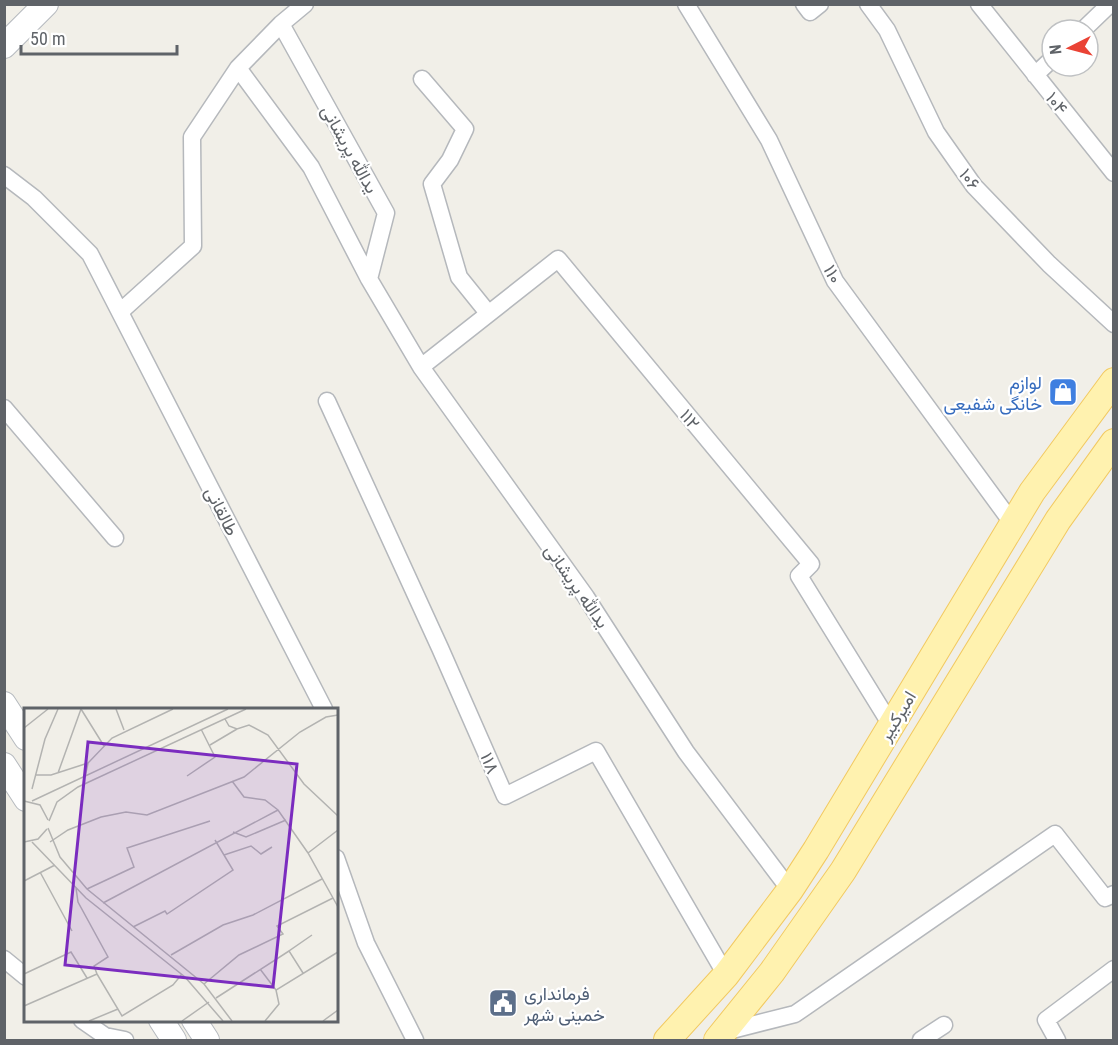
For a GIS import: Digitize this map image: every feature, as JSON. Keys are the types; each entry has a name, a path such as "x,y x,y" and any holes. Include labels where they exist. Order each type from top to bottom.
{"main road":[{"path":"4,46 46,4"},
{"name":"امیرکبیر","path":"667,1041 726,975 790,890 1032,492 1113,381"},
{"name":"امیرکبیر","path":"721,1036 772,972 843,871 1058,520 1109,457"},
{"path":"909,696 940,713"},
{"path":"4,704 24,735"},
{"path":"4,765 24,796"},
{"path":"162,1021 174,1041"},
{"path":"195,1021 207,1041"}],"street":[{"path":"120,312 193,246 192,137 238,68 281,24 305,4"},
{"name":"۱۱۰","path":"686,4 770,140 836,281 1013,524"},
{"path":"804,4 810,12 820,4"},
{"name":"۱۰۶","path":"868,4 887,30 936,132 974,186 1049,264 1113,324"},
{"name":"۱۰۴","path":"979,4 1113,173"},
{"path":"1095,18 1110,4"},
{"name":"یدالله پریشانی","path":"281,24 386,213 369,279"},
{"name":"یدالله پریشانی","path":"238,68 311,167 369,279 421,367 586,597 686,752 790,890"},
{"path":"1035,75 1040,70"},
{"path":"422,79 465,129 450,160 432,184 459,277 488,313"},
{"name":"طالقانی","path":"4,175 34,198 90,254 323,708"},
{"name":"۱۱۲","path":"421,367 558,260 811,564 799,576 891,725"},
{"name":"۱۱۸","path":"327,401 505,796 596,751 726,975"},
{"path":"4,408 115,538"},
{"path":"721,1036 795,1014 1055,834 1105,898 1113,894"},
{"path":"338,864 366,943 415,1041"},
{"path":"6,964 24,976"},
{"path":"1057,1041 1046,1020 1113,969"},
{"path":"82,1021 106,1038 125,1041"},
{"path":"921,1041 944,1025"}],"place":[{"name":"لوازم خانگی شفیعی","path":"1063,392"},
{"name":"فرمانداری خمینی شهر","path":"503,1003"}]}
